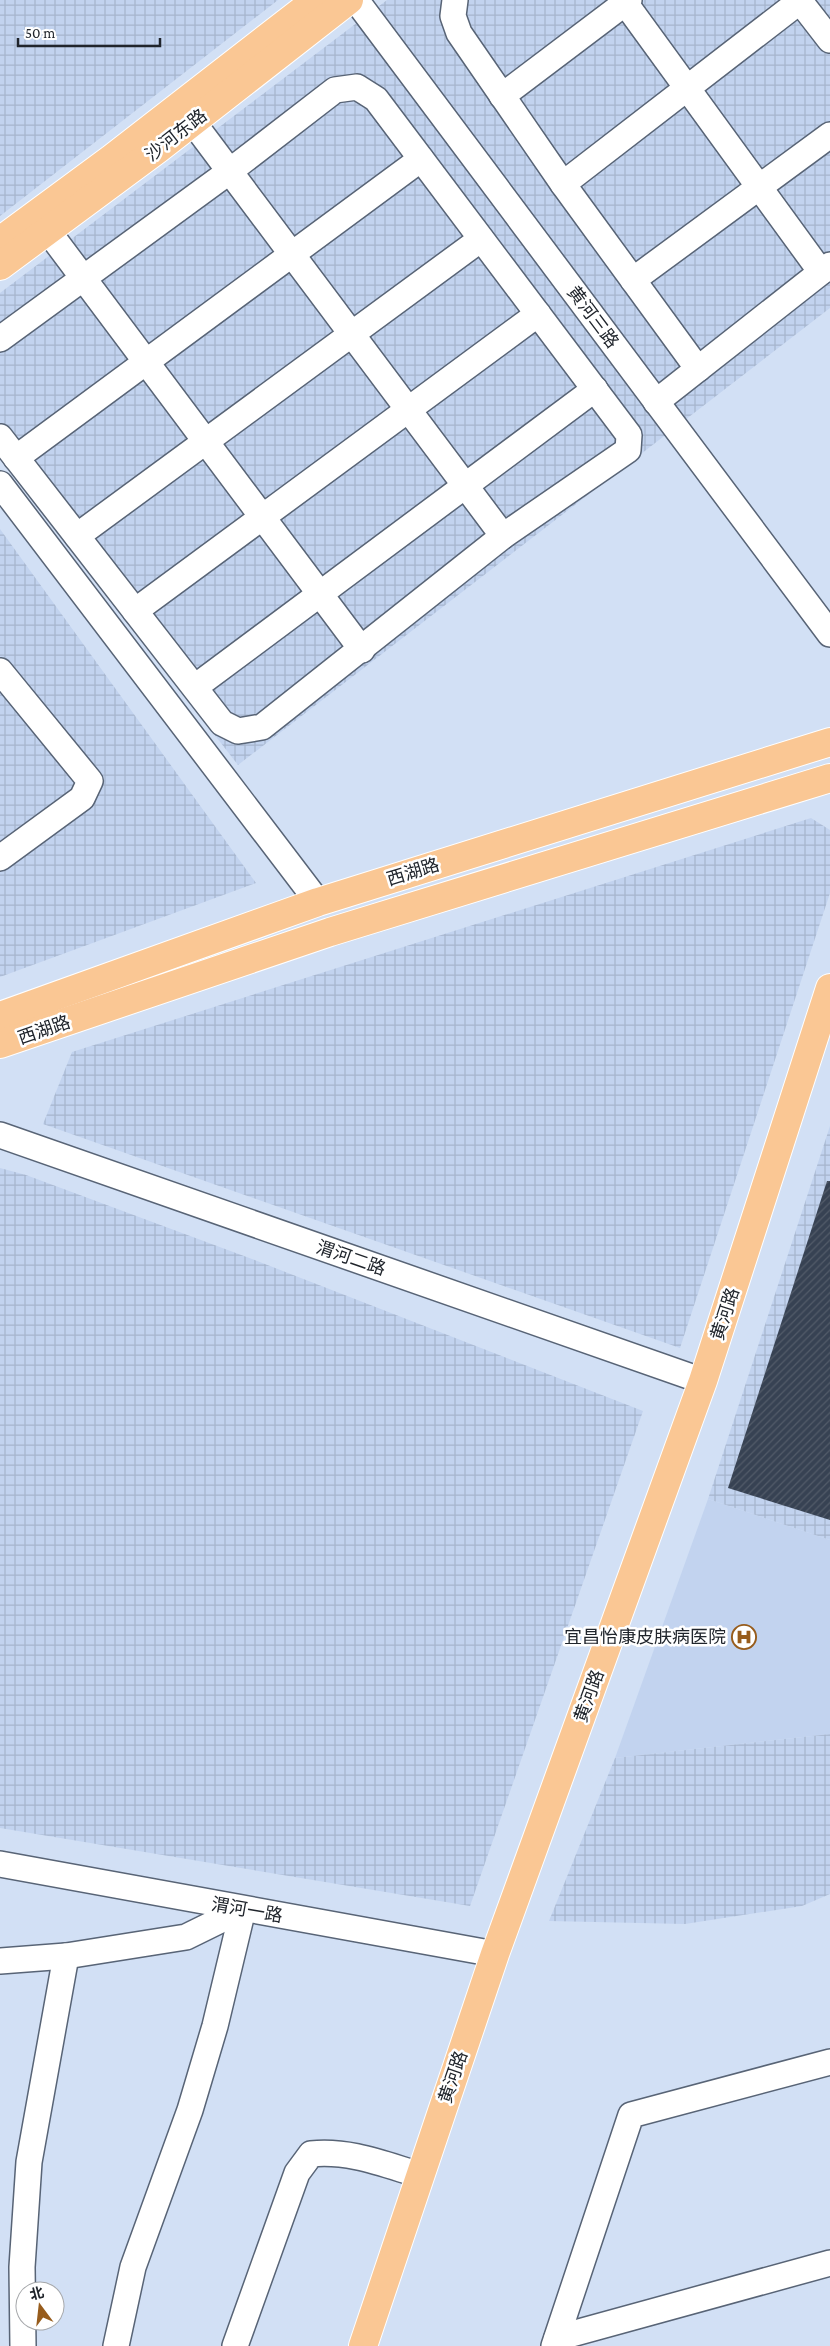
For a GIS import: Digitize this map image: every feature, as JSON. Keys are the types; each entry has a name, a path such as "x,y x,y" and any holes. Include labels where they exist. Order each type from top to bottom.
{"main road":[{"name":"沙河东路","path":"187,114 316,0"},
{"name":"沙河东路","path":"0,266 42,223 187,114 348,0"},
{"name":"沙河东路","path":"0,241 42,223"},
{"name":"西湖路","path":"0,1016 318,902 830,742"},
{"name":"西湖路","path":"0,1044 330,932 830,778"},
{"name":"黄河路","path":"363,2346 495,1954 703,1381 830,988"}],"street":[{"name":"黄河三路","path":"356,0 830,634"},
{"path":"455,0 453,16 460,34 563,184 698,369"},
{"path":"502,96 626,1 759,187 826,268 656,402"},
{"path":"563,184 800,1 830,40"},
{"path":"0,339 230,171 335,90 357,87 376,99 629,435 628,450 503,536 362,650 262,727 238,731 222,723 0,437"},
{"path":"187,114 503,536"},
{"path":"633,280 830,135"},
{"path":"16,458 420,159"},
{"path":"42,223 362,650"},
{"path":"77,536 481,239"},
{"path":"135,611 538,314"},
{"path":"195,687 594,388"},
{"path":"0,484 318,902"},
{"path":"0,672 90,781 82,798 0,858"},
{"name":"渭河二路","path":"0,1135 703,1381"},
{"name":"渭河一路","path":"0,1864 495,1954"},
{"path":"0,1961 66,1956 186,1937 243,1909"},
{"path":"116,2346 133,2267 190,2110 215,2026 243,1909"},
{"path":"23,2346 22,2267 28,2162 66,1956"},
{"path":"556,2342 632,2115 830,2062"},
{"path":"235,2346 296,2173 311,2154 330,2152 359,2156 420,2175"},
{"path":"556,2342 830,2263"}],"shaded area":[{"path":"0,0 278,0 0,216"},
{"path":"387,0 830,0 830,308 238,765 0,459 0,293"},
{"path":"0,529 256,883 0,977"},
{"path":"811,818 830,830 830,893 680,1348 43,1124 72,1052"},
{"path":"830,1126 830,1540 708,1499"},
{"path":"0,1168 26,1175 252,1259 643,1411 470,1906 0,1828"},
{"name":"宜昌怡康皮肤病医院","path":"708,1499 830,1540 830,1734 615,1758"},
{"path":"830,1734 830,1894 802,1906 685,1924 549,1921 615,1758"}],"building":[{"path":"827,1181 830,1181 830,1520 728,1488"}],"place":[{"name":"宜昌怡康皮肤病医院","path":"744,1637"}]}
